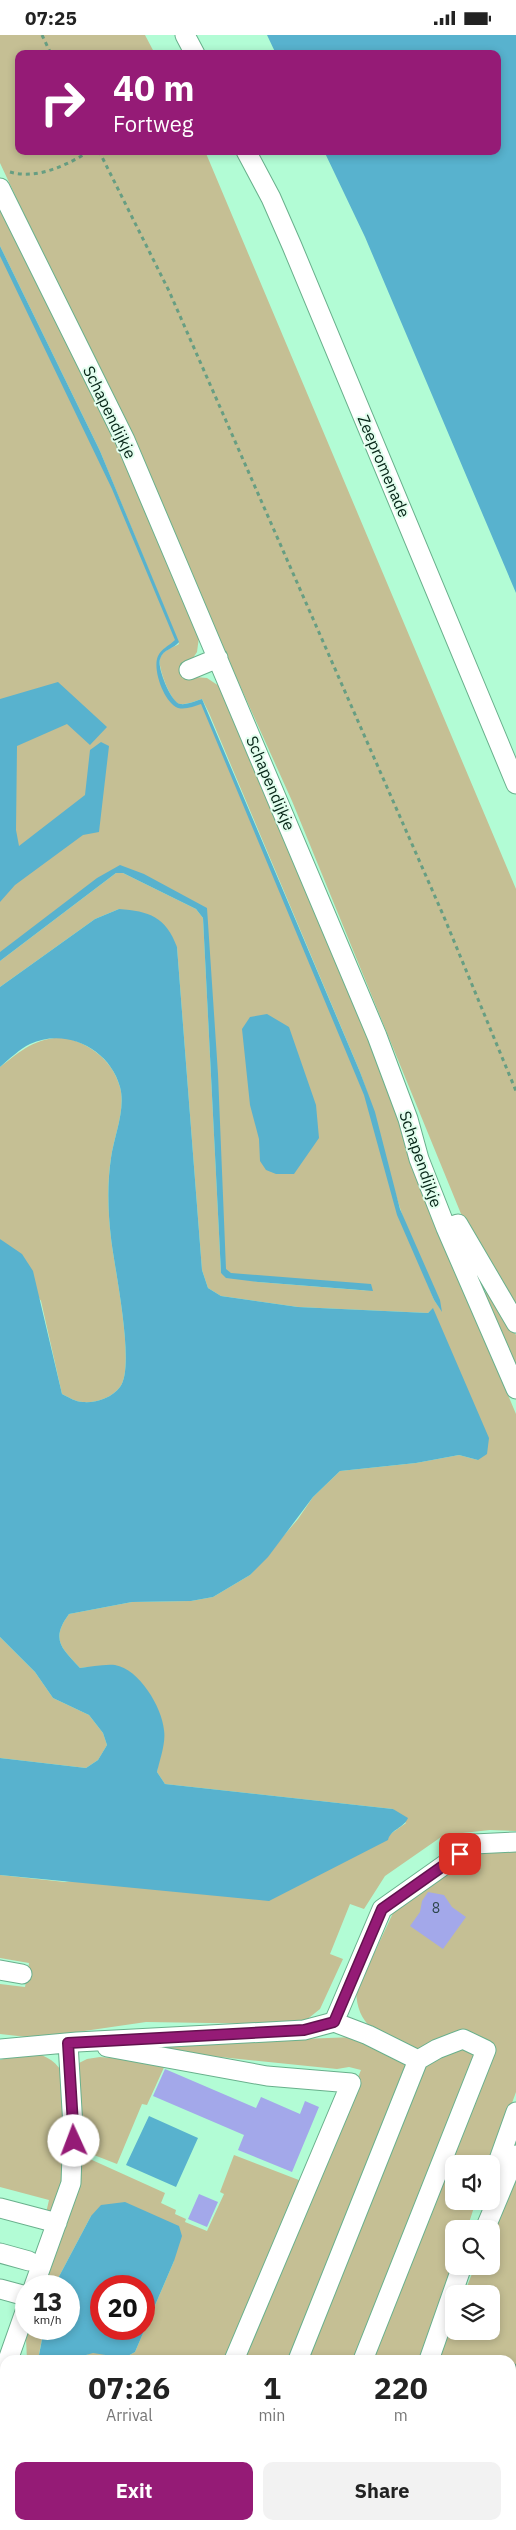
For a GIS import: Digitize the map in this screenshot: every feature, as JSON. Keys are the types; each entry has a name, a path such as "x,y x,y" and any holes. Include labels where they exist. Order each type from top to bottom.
{"street":[{"path":"185,35 193,50"},
{"name":"Zeepromenade","path":"248,155 271,198 292,246 516,784"},
{"name":"Schapendijkje","path":"0,189 125,440 380,1042 408,1119 419,1159 446,1228 516,1389"},
{"path":"189,670 218,657"},
{"path":"446,1228 453,1225 461,1227 472,1251 516,1323"},
{"path":"334,2022 382,1909 474,1844 516,1842"},
{"path":"0,1970 22,1974"},
{"path":"0,2049 89,2041 304,2030 334,2022 368,2035 418,2059"},
{"path":"300,2355 418,2059 462,2039 486,2050 365,2355"},
{"path":"89,2041 119,2050 267,2076 351,2083 236,2355"},
{"path":"38,2275 71,2183 74,2156 68,2043"},
{"path":"500,2156 516,2111"},
{"path":"489,2220 516,2155"},
{"path":"0,2208 56,2223"},
{"path":"0,2253 29,2261"},
{"path":"432,2355 459,2275"},
{"path":"0,2289 15,2293"},
{"path":"10,2355 15,2340"}],"path":[{"path":"42,35 49,50"},
{"path":"8,171 36,173 75,160 83,155"},
{"path":"102,155 173,300 444,917 516,1091"}],"shaded area":[{"path":"0,35 145,35 153,50 15,50 15,155 207,155 516,889 516,1305 466,1226 292,801 196,588 197,585 0,163"},
{"path":"0,206 128,469 199,637 197,652 193,658 195,677 207,678 219,686 344,976 395,1102 428,1204 516,1414 516,1831 490,1830 444,1835 385,1876 364,1909 350,1904 330,1954 343,1959 320,2009 305,2021 275,2024 146,2022 36,2038 0,2034 0,1984 25,1987 29,1963 0,1958 0,1875 65,1882 389,1835 406,1823 393,1809 165,1784 157,1772 164,1730 89,1667 80,1668 68,1655 59,1637 63,1623 69,1614 132,1602 191,1601 213,1597 250,1575 298,1519 313,1497 340,1471 416,1463 459,1455 478,1460 433,1309 428,1313 298,1307 221,1296 208,1288 202,1270 177,947 119,909 95,919 0,987 0,961 116,873 123,873 196,909 203,918 221,1273 258,1282 372,1291 224,1273 204,910 119,866 0,955 0,251 88,428 178,642 165,648 157,661 172,704 193,706 202,703 363,1089 397,1206 434,1300 441,1310 400,1208 360,1072 209,713 202,699 188,703 179,704 176,702 165,683 160,662 161,655 179,644 100,451 0,246"},
{"path":"63,1037 91,1049 106,1061 112,1068 120,1087 122,1104 112,1150 108,1198 111,1238 123,1315 126,1359 124,1376 117,1391 98,1401 88,1402 78,1401 62,1394 41,1301 0,1239 0,1067 29,1046 44,1040"},
{"path":"488,1291 516,1335 516,1369 482,1294"},
{"path":"0,1637 35,1672 53,1698 89,1715 103,1733 107,1745 98,1760 86,1768 0,1758"},
{"path":"516,1851 516,2092 493,2155 445,2155 445,2210 473,2210 470,2220 445,2220 445,2275 450,2275 447,2285 445,2285 445,2290 422,2355 241,2355 361,2070 349,2067 337,2069 114,2046 355,2037 372,2029 360,2012 356,1992 393,1913 404,1901 476,1854"},
{"path":"27,2053 38,2054 47,2058 62,2072 69,2160 56,2207 46,2213 49,2200 0,2187 0,2060"},
{"path":"100,2057 166,2063 147,2105 142,2104 117,2164 81,2150 75,2065 87,2059"},
{"path":"81,2155 165,2193 161,2203 176,2210 175,2214 186,2219 185,2222 207,2231 224,2194 220,2192 234,2155 304,2182 230,2355 130,2355 135,2352 140,2340 155,2340 155,2305 174,2261 91,2216 60,2275 47,2275"},
{"path":"516,2173 516,2355 441,2355 447,2340 500,2340 500,2285 468,2285 471,2275 500,2275 500,2220 495,2220"},
{"path":"26,2340 42,2340 40,2355 27,2355"},
{"path":"93,2352 108,2355 86,2355"}],"water":[{"path":"267,35 516,35 516,593 365,237 326,155 501,155 501,50 274,50"},
{"path":"0,246 100,451 179,642 166,651 160,659 161,670 166,684 176,702 180,704 202,699 360,1072 375,1112 400,1209 440,1300 442,1312 434,1300 397,1215 364,1095 201,704 187,708 178,708 168,700 160,685 157,669 158,656 175,640 112,489 0,256"},
{"path":"58,682 107,727 90,745 67,724 17,746 16,830 19,846 85,795 90,750 101,742 109,746 99,832 83,835 15,885 0,902 0,699"},
{"path":"120,865 144,874 207,908 218,1074 226,1269 231,1273 371,1284 373,1291 258,1282 226,1278 221,1273 203,918 196,909 123,873 116,873 0,961 0,952 97,878"},
{"path":"119,909 155,917 168,929 177,947 202,1270 208,1288 221,1296 298,1307 428,1313 433,1308 489,1438 487,1454 478,1460 459,1455 416,1463 340,1471 313,1497 268,1557 250,1575 213,1597 191,1601 132,1602 69,1614 63,1623 59,1637 61,1643 68,1655 80,1668 115,1665 124,1668 132,1674 148,1690 159,1711 164,1730 164,1740 157,1772 165,1784 393,1809 408,1818 404,1824 392,1833 388,1840 269,1901 0,1875 0,1758 86,1768 98,1760 107,1745 103,1733 89,1715 53,1698 35,1672 0,1637 0,1239 22,1254 33,1271 62,1394 83,1402 98,1401 108,1397 120,1387 124,1376 126,1359 123,1315 111,1238 108,1198 111,1158 122,1104 120,1087 115,1074 97,1052 72,1040 44,1039 30,1044 18,1051 0,1067 0,987 95,919"},
{"path":"267,1014 289,1027 316,1105 319,1138 294,1174 276,1174 266,1170 260,1161 259,1139 250,1105 242,1029 250,1017"},
{"path":"149,2116 198,2138 176,2187 126,2165"},
{"path":"125,2202 179,2226 182,2236 174,2261 155,2305 155,2275 90,2275 90,2340 140,2340 135,2352 130,2355 93,2353 86,2355 39,2355 42,2340 80,2340 80,2275 60,2275 91,2216 101,2205"}],"building":[{"path":"428,1892 444,1895 452,1907 466,1917 443,1949 410,1926 420,1912 422,1901"},
{"path":"165,2069 256,2108 261,2097 300,2114 305,2101 319,2107 292,2172 238,2150 244,2135 153,2096"},
{"path":"199,2194 218,2202 207,2227 188,2219"}],"route":[{"path":"74,2141 68,2043 304,2030 334,2022 382,1909 460,1854"}]}
